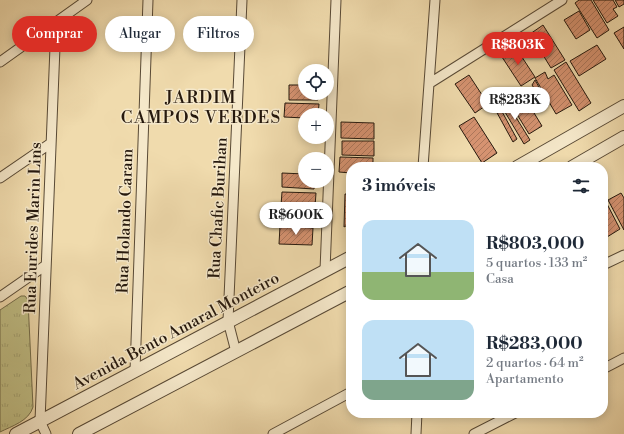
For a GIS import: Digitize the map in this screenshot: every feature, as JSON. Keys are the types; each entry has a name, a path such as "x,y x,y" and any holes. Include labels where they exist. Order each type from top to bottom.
{"street":[{"path":"64,16 87,0"},
{"name":"Rua Holando Caram","path":"135,371 148,0"},
{"name":"Rua Chafic Burihan","path":"236,352 228,321 242,0"},
{"path":"325,270 336,0"},
{"path":"423,162 435,0"},
{"path":"430,84 562,0"},
{"path":"0,62 14,52"},
{"name":"Rua Eurides Marin Lins","path":"46,434 40,421 55,52"},
{"path":"526,162 624,106"},
{"path":"581,162 624,137"},
{"path":"0,178 51,143"},
{"path":"608,263 624,255"},
{"name":"Avenida Bento Amaral Monteiro","path":"16,434 346,260"},
{"path":"0,297 46,265"},
{"path":"79,434 346,294"},
{"path":"608,366 624,358"},
{"path":"274,434 346,395"},
{"path":"416,434 417,418"},
{"path":"474,434 505,418"}],"green space":[{"path":"21,296 25,296 28,300 33,407 28,416 15,425 0,432 0,310"}],"building":[{"path":"579,0 591,0 609,30 597,38 575,3"},
{"path":"593,0 613,0 617,7 613,9 618,16 607,23"},
{"path":"615,0 624,0 624,4 619,7"},
{"path":"579,11 590,30 576,39 564,20"},
{"path":"543,25 565,60 551,68 530,34"},
{"path":"624,27 624,49 614,33"},
{"path":"514,45 535,77 521,86 500,54"},
{"path":"597,45 606,59 579,76 570,61"},
{"path":"566,62 591,103 579,111 554,70"},
{"path":"545,72 548,79 554,75 572,105 556,114 535,78"},
{"path":"469,75 488,104 475,113 455,84"},
{"path":"535,80 549,105 537,112 531,102 533,99 529,91 534,88 532,85"},
{"path":"289,85 298,85 298,100 289,100"},
{"path":"520,90 542,126 529,134 507,98"},
{"path":"504,98 530,140 524,144 499,102"},
{"path":"285,103 319,104 319,108 298,108 298,118 284,117"},
{"path":"500,108 517,139 513,142 496,111"},
{"path":"474,117 497,153 481,162 459,126"},
{"path":"341,122 374,123 374,139 341,138"},
{"path":"342,141 374,141 374,156 342,155"},
{"path":"340,157 373,158 373,162 346,162 346,173 339,172"},
{"path":"282,173 298,174 298,188 282,187"},
{"path":"282,192 316,193 315,207 281,206"},
{"path":"621,193 624,198 624,230 608,200"},
{"path":"345,194 346,194 346,226 344,227"},
{"path":"608,206 620,229 608,236"},
{"path":"282,209 314,211 313,225 282,224"},
{"path":"280,226 313,228 312,245 279,244"}],"district":[{"name":"JARDIM CAMPOS VERDES","path":"201,108"}]}
